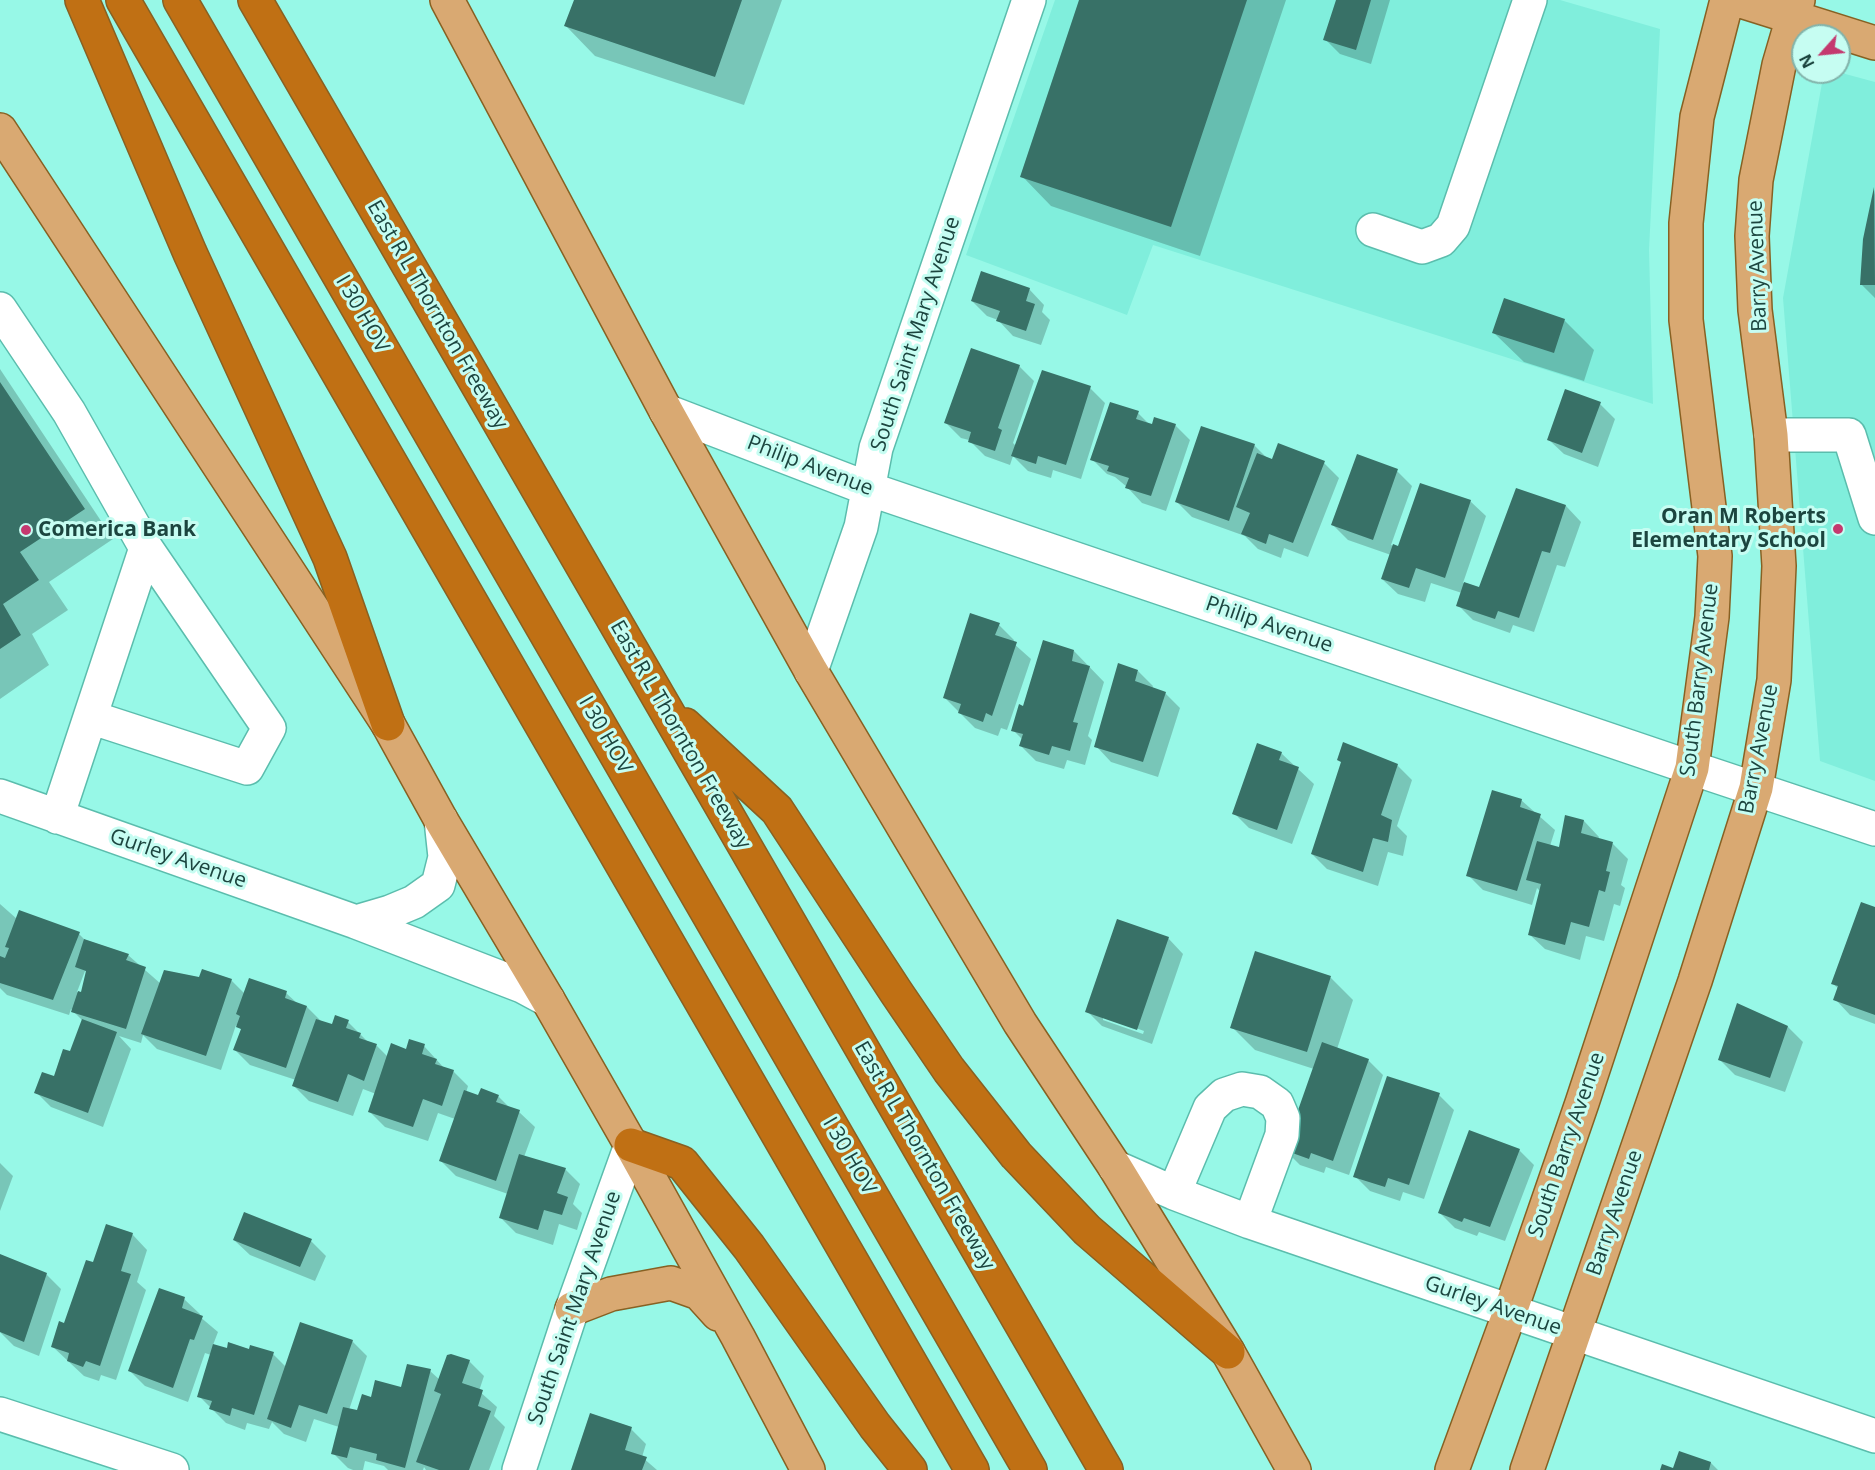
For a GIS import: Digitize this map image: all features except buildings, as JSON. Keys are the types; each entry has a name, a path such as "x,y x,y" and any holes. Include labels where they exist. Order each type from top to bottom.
{"highway":[{"path":"82,0 190,253 330,558 388,724"},
{"path":"123,0 972,1470"},
{"name":"I 30 HOV","path":"180,0 1030,1470"},
{"name":"I 30 HOV","path":"201,0 1050,1470"},
{"name":"East R L Thornton Freeway","path":"255,0 1106,1470"},
{"path":"662,704 777,810 943,1060 1016,1155 1088,1230 1228,1352"},
{"path":"631,1145 682,1163 749,1247 875,1426 910,1470"}],"main road":[{"path":"447,0 666,411 811,671 1020,1023 1115,1167 1228,1352 1294,1470"},
{"name":"South Barry Avenue","path":"1452,1470 1510,1312 1586,1092 1692,768 1712,617 1715,556 1686,320 1686,223 1697,117 1726,0"},
{"path":"1738,0 1796,8 1875,43"},
{"name":"Barry Avenue","path":"1527,1470 1695,981 1756,788 1774,680 1779,566 1771,435 1755,310 1752,236 1756,180 1779,64 1796,8"},
{"path":"1,132 388,724 441,820 631,1145 738,1337 808,1470"},
{"path":"572,1309 611,1294 671,1283 699,1293 738,1337"}],"street":[{"name":"South Saint Mary Avenue","path":"811,671 861,527 876,448 1029,0"},
{"path":"1373,230 1422,247 1441,240 1453,226 1530,0"},
{"path":"0,309 69,412 146,548 269,728 247,768 90,717"},
{"name":"Philip Avenue","path":"666,411 869,489 1875,829"},
{"path":"1771,435 1848,435 1875,518"},
{"path":"57,817 146,548"},
{"name":"Gurley Avenue","path":"0,796 356,922 522,986 548,1000"},
{"path":"356,922 414,902 438,885 445,856 441,820"},
{"path":"1174,1193 1210,1108 1224,1095 1242,1089 1260,1092 1277,1104 1282,1118 1282,1136 1250,1222"},
{"name":"South Saint Mary Avenue","path":"519,1470 572,1309 631,1145"},
{"name":"Gurley Avenue","path":"1115,1167 1174,1193 1250,1222 1875,1436"},
{"path":"0,1414 172,1470"}],"shaded area":[{"path":"1055,0 1560,0 1660,29 1649,250 1653,404 1153,245 1127,315 966,255"},
{"name":"Oran M Roberts Elementary School","path":"1851,76 1875,82 1875,781 1820,761 1783,298 1822,84 1851,84"}],"place":[{"name":"Oran M Roberts Elementary School","path":"1838,529"},
{"name":"Comerica Bank","path":"26,530"}]}
